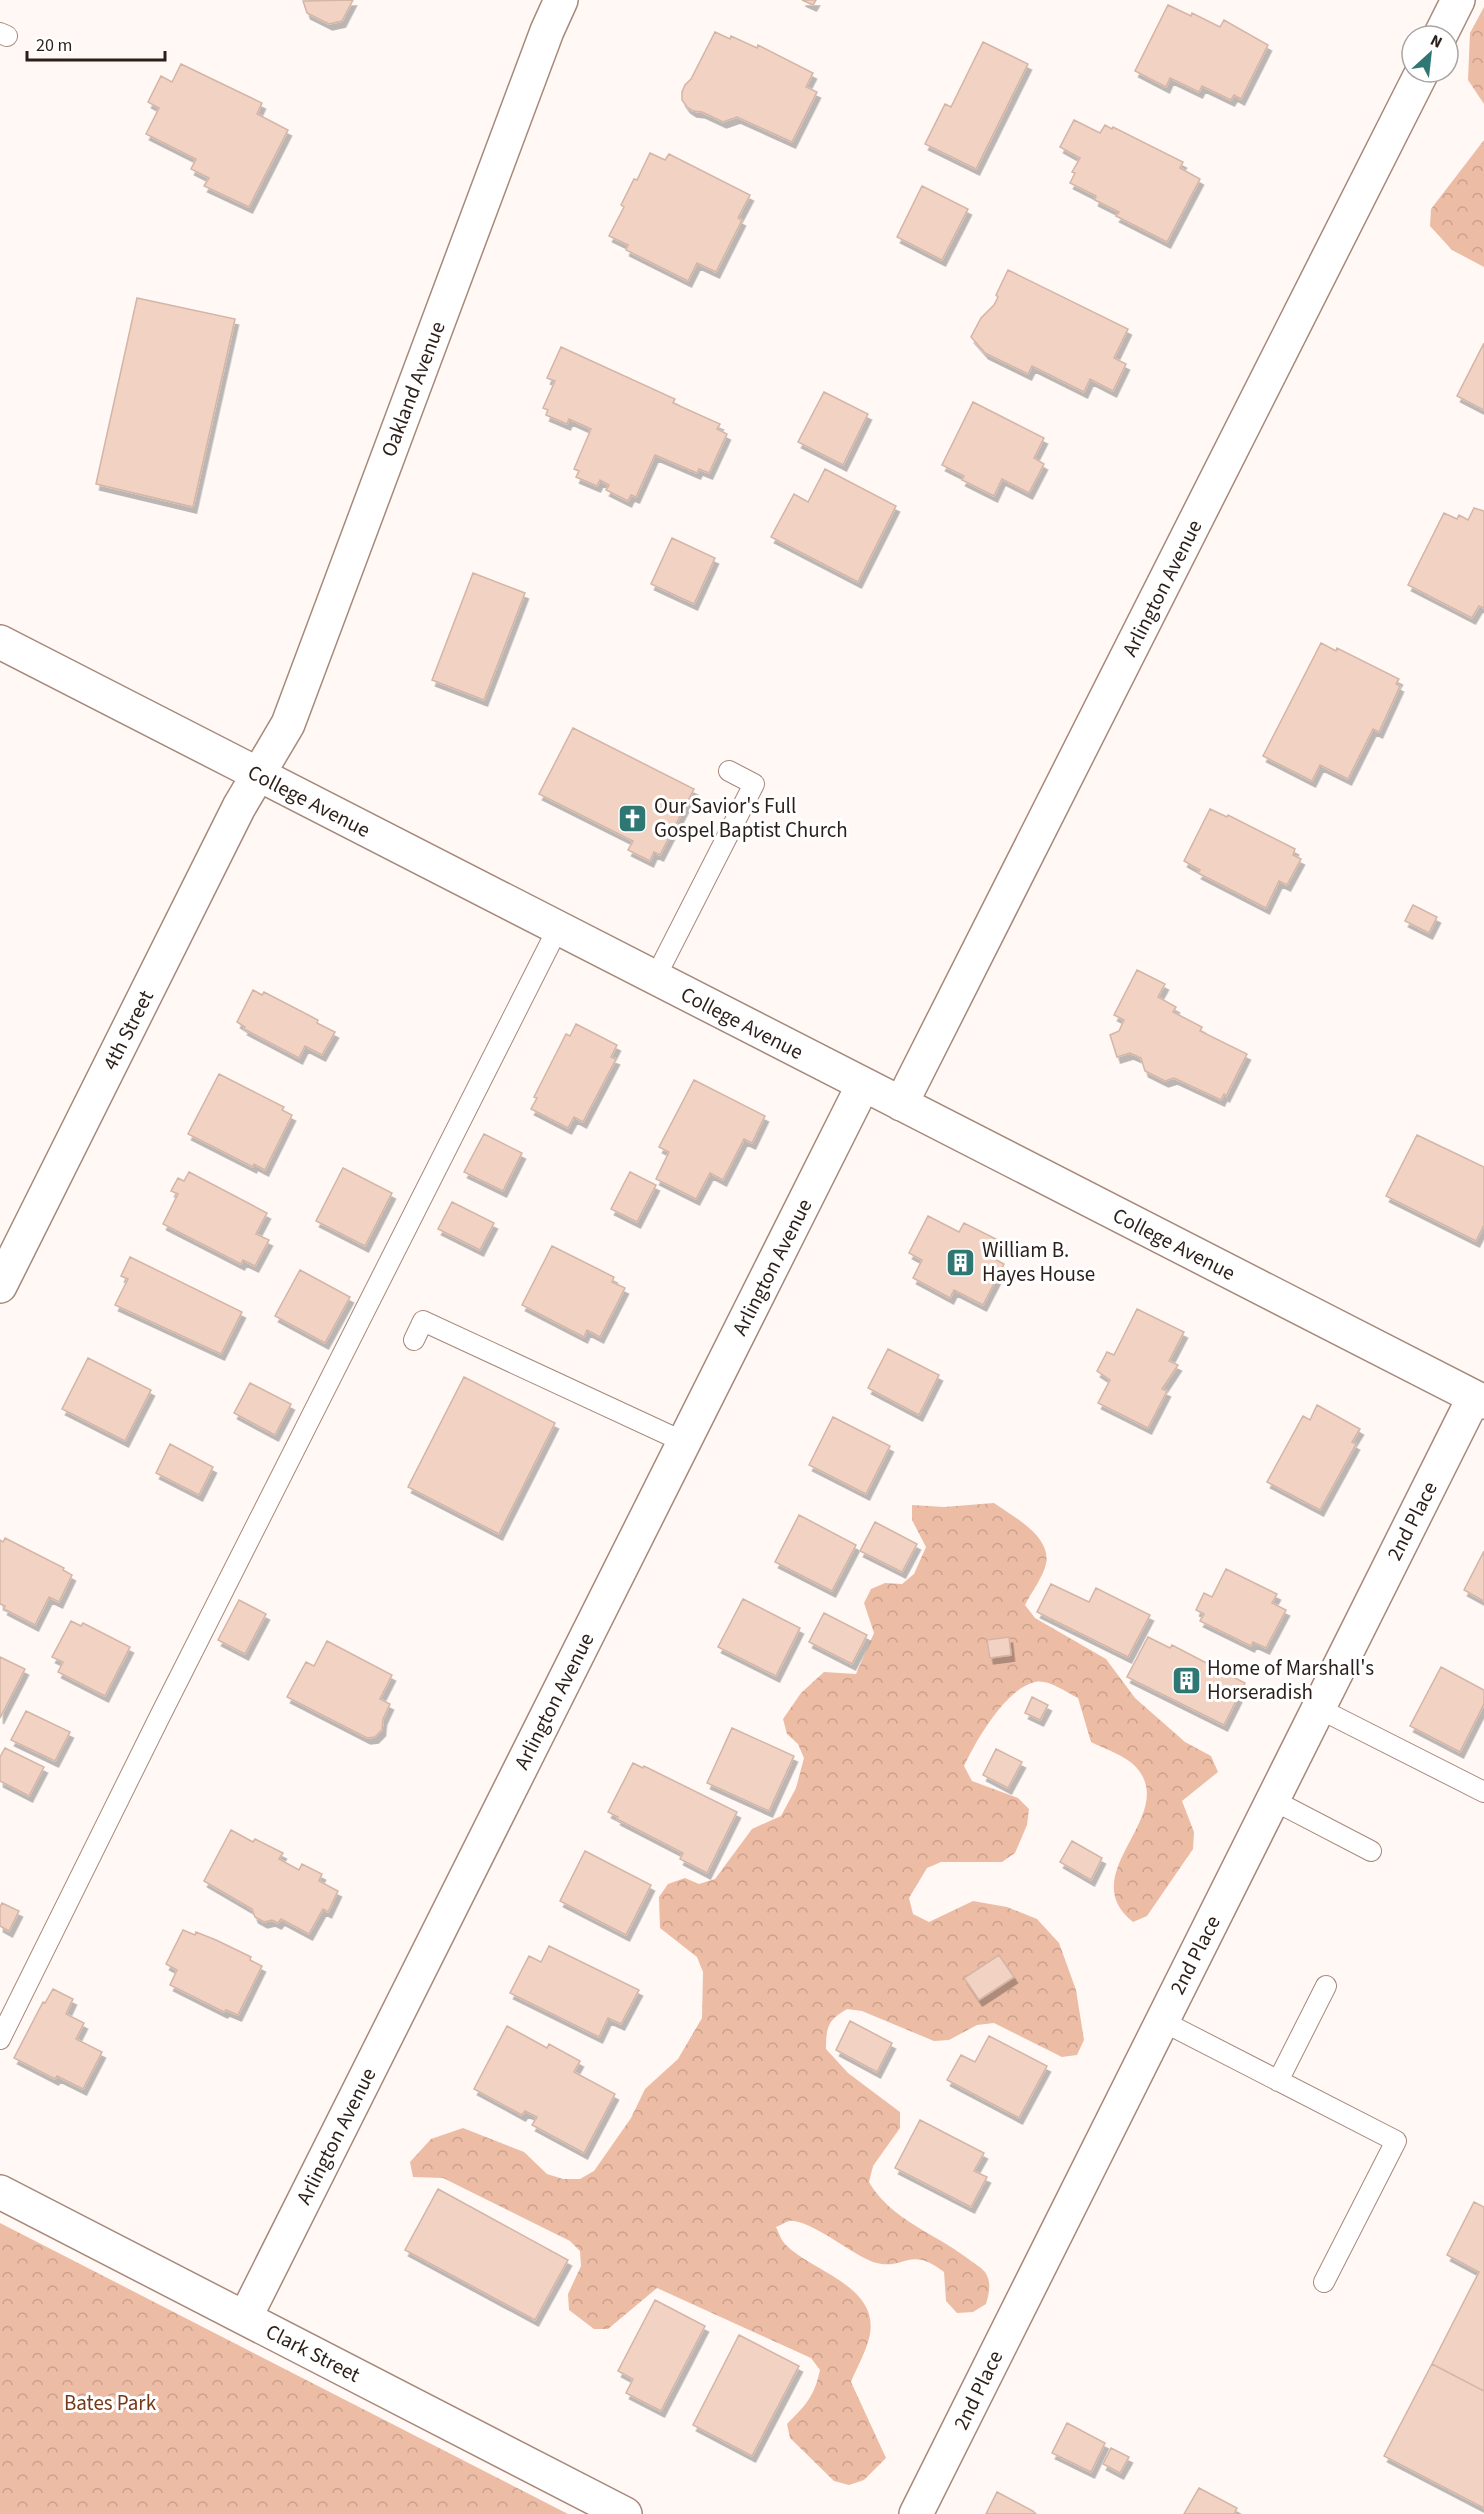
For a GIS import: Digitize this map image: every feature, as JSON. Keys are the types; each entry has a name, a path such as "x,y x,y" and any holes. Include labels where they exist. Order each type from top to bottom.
{"street":[{"name":"Oakland Avenue","path":"258,774 288,723 547,31 561,0"},
{"path":"1446,24 1458,0"},
{"name":"Arlington Avenue","path":"901,1104 1416,84"},
{"name":"College Avenue","path":"0,642 1479,1400"},
{"name":"4th Street","path":"0,1286 258,774"},
{"name":"Arlington Avenue","path":"245,2318 863,1085"},
{"name":"2nd Place","path":"916,2514 1318,1708 1479,1400"},
{"name":"Clark Street","path":"0,2192 625,2514"}],"lane":[{"path":"656,978 754,784 729,771"},
{"path":"0,2039 558,928"},
{"path":"414,1340 423,1321 684,1442"},
{"path":"1318,1708 1484,1792"},
{"path":"1273,1800 1371,1851"},
{"path":"1278,2081 1326,1986"},
{"path":"1162,2021 1396,2141 1324,2282"}],"green space":[{"path":"1484,7 1484,104 1468,80 1470,33"},
{"path":"1484,140 1484,267 1452,250 1430,226 1431,209"},
{"path":"994,1503 1029,1528 1043,1544 1046,1564 1040,1580 1025,1605 1035,1618 1106,1659 1135,1698 1185,1742 1211,1756 1218,1772 1182,1801 1194,1832 1193,1849 1147,1916 1133,1922 1117,1903 1114,1884 1119,1864 1146,1805 1146,1786 1132,1763 1091,1742 1078,1698 1046,1682 1035,1682 1024,1687 1013,1695 993,1717 964,1766 972,1781 1018,1798 1029,1809 1027,1825 1015,1853 1002,1862 941,1862 927,1868 909,1898 913,1914 929,1922 973,1901 1007,1907 1037,1919 1059,1943 1076,1990 1084,2040 1077,2055 1062,2057 994,2023 977,2025 949,2040 934,2041 862,2011 847,2009 829,2025 826,2049 848,2073 900,2112 900,2128 873,2166 869,2182 878,2195 901,2216 981,2268 989,2284 986,2304 973,2312 957,2313 946,2301 944,2272 932,2264 915,2259 893,2264 873,2262 807,2225 789,2221 776,2227 784,2242 797,2254 854,2291 864,2303 870,2317 869,2340 851,2382 886,2458 864,2480 849,2485 834,2481 790,2438 787,2424 808,2400 818,2379 820,2370 811,2358 657,2288 608,2329 594,2329 569,2310 568,2294 581,2266 580,2251 570,2241 443,2178 413,2177 410,2162 431,2139 463,2128 524,2152 547,2174 563,2179 580,2179 594,2171 631,2118 645,2089 678,2059 702,2018 703,1972 697,1957 660,1928 659,1897 668,1884 685,1878 699,1884 715,1879 752,1829 781,1816 796,1788 804,1758 798,1744 787,1734 783,1719 801,1693 824,1672 856,1674 874,1633 864,1603 871,1589 885,1583 902,1584 914,1574 926,1547 912,1520 912,1505 944,1507"},
{"name":"Bates Park","path":"0,2223 568,2514 0,2514"}],"building":[{"path":"353,0 342,21 329,24 307,13 303,1"},
{"path":"802,0 816,0 813,5"},
{"path":"1168,5 1191,16 1192,13 1220,27 1224,20 1268,45 1241,99 1234,95 1231,100 1202,86 1199,92 1170,78 1166,87 1135,71"},
{"path":"715,32 730,39 731,36 757,48 758,45 813,73 806,87 817,92 792,142 737,117 723,122 702,112 693,111 682,100 685,85 691,79"},
{"path":"983,42 1028,64 976,169 925,144 945,104 951,107"},
{"path":"181,64 262,103 257,114 288,130 249,207 204,186 209,178 191,169 196,159 146,134 159,108 148,102 161,76 172,82"},
{"path":"1074,120 1100,133 1105,125 1112,129 1113,127 1183,162 1180,168 1200,179 1167,242 1116,216 1119,212 1095,200 1096,196 1070,183 1075,173 1072,172 1080,158 1060,147"},
{"path":"650,153 665,160 669,154 750,195 738,218 742,220 716,272 697,263 688,281 626,250 628,245 609,236 624,207 621,205"},
{"path":"922,186 968,209 942,260 897,237"},
{"path":"1008,270 1128,329 1114,358 1126,364 1113,391 1090,379 1084,392 1032,366 1028,374 985,353 971,337 981,318 994,305 998,297 996,295"},
{"path":"137,298 235,319 193,507 96,484"},
{"path":"1484,343 1484,410 1457,396"},
{"path":"561,347 675,399 673,403 720,424 717,429 727,434 709,473 699,469 697,473 655,455 636,497 631,495 628,501 606,490 609,485 600,480 597,486 576,477 579,471 574,469 591,429 569,419 567,424 546,415 548,410 543,408 555,381 547,378"},
{"path":"824,392 868,414 843,465 798,442"},
{"path":"973,402 1044,438 1034,458 1044,464 1029,493 1002,479 994,496 962,480 964,476 942,465"},
{"path":"825,469 896,506 858,582 771,537 794,494 808,502"},
{"path":"1474,508 1484,511 1484,608 1479,606 1472,618 1408,585 1444,513 1457,519 1459,515 1468,520"},
{"path":"672,538 715,558 694,604 651,584"},
{"path":"473,573 525,593 484,700 432,680"},
{"path":"1321,643 1336,651 1337,648 1399,679 1396,684 1400,686 1379,732 1373,729 1348,779 1320,765 1312,781 1263,756"},
{"name":"Our Savior's Full Gospel Baptist Church","path":"573,728 694,789 660,855 654,852 650,861 628,850 633,841 539,794"},
{"path":"1210,809 1227,817 1228,815 1295,849 1293,855 1301,859 1287,885 1279,881 1266,908 1198,873 1200,870 1184,861"},
{"path":"1413,905 1437,917 1429,933 1405,921"},
{"path":"1137,970 1165,984 1158,997 1176,1007 1173,1012 1202,1027 1200,1031 1247,1054 1226,1096 1224,1094 1221,1100 1174,1078 1165,1081 1145,1071 1141,1058 1130,1053 1117,1057 1110,1035 1119,1031 1124,1020 1114,1015"},
{"path":"253,990 262,995 264,992 318,1020 317,1023 335,1032 322,1055 305,1046 299,1058 244,1029 245,1027 237,1022"},
{"path":"576,1024 617,1045 611,1057 616,1059 583,1122 574,1117 568,1128 531,1109 537,1098 534,1097 566,1034 570,1036"},
{"path":"219,1074 284,1107 282,1110 292,1115 265,1170 254,1164 253,1167 188,1134"},
{"path":"694,1080 765,1116 752,1143 744,1139 723,1180 710,1173 696,1199 656,1179 669,1152 659,1147"},
{"path":"484,1134 522,1153 503,1191 464,1172"},
{"path":"1417,1135 1484,1167 1484,1225 1476,1241 1386,1196"},
{"path":"343,1168 392,1193 365,1246 316,1221"},
{"path":"189,1172 267,1213 256,1234 269,1240 255,1266 243,1260 241,1264 163,1224 178,1194 171,1191 178,1178 184,1181"},
{"path":"630,1172 656,1185 637,1222 611,1209"},
{"path":"452,1202 494,1223 480,1250 438,1229"},
{"name":"William B. Hayes House","path":"928,1216 959,1232 964,1223 996,1239 987,1255 1004,1264 983,1305 954,1290 950,1298 913,1278 922,1260 909,1253"},
{"path":"552,1246 614,1277 612,1282 625,1288 600,1337 587,1330 584,1337 522,1305"},
{"path":"130,1257 242,1312 221,1354 115,1305 128,1279 121,1276"},
{"path":"300,1270 350,1297 325,1343 275,1316"},
{"path":"1137,1309 1184,1332 1169,1361 1178,1365 1162,1389 1167,1391 1148,1428 1098,1403 1110,1380 1097,1371 1107,1352 1114,1355"},
{"path":"888,1349 939,1375 919,1415 868,1388"},
{"path":"88,1358 151,1390 125,1441 62,1409"},
{"path":"464,1377 555,1423 499,1534 408,1487"},
{"path":"250,1383 291,1404 275,1435 234,1413"},
{"path":"1317,1405 1360,1429 1352,1442 1356,1444 1320,1510 1267,1482 1303,1416 1310,1420"},
{"path":"833,1417 890,1446 866,1494 809,1465"},
{"path":"170,1444 213,1467 199,1495 156,1473"},
{"path":"799,1515 856,1545 832,1591 775,1562"},
{"path":"875,1522 917,1544 902,1572 860,1551"},
{"path":"5,1538 64,1568 63,1570 72,1575 59,1602 49,1597 35,1625 4,1609 5,1606 0,1604 0,1540 3,1542"},
{"path":"1484,1551 1484,1601 1464,1590"},
{"path":"1226,1569 1277,1594 1272,1603 1286,1610 1266,1648 1253,1642 1251,1646 1200,1621 1204,1614 1196,1610 1204,1593 1212,1597"},
{"path":"1051,1584 1089,1602 1096,1588 1150,1615 1128,1657 1037,1612"},
{"path":"743,1599 800,1628 776,1676 718,1647"},
{"path":"239,1600 266,1614 245,1654 218,1640"},
{"path":"824,1613 867,1635 852,1664 809,1642"},
{"path":"71,1621 81,1626 83,1623 130,1647 105,1696 58,1672 63,1662 52,1657"},
{"path":"1009,1637 1011,1655 990,1658 987,1640"},
{"name":"Home of Marshall's Horseradish","path":"1148,1637 1170,1648 1172,1645 1245,1683 1224,1725 1127,1677"},
{"path":"327,1641 392,1675 380,1699 390,1704 383,1719 382,1730 375,1737 367,1738 287,1697 306,1662 314,1666"},
{"path":"0,1657 25,1669 0,1718"},
{"path":"1441,1667 1484,1690 1484,1704 1460,1752 1410,1726"},
{"path":"1032,1697 1048,1705 1040,1720 1025,1713"},
{"path":"26,1711 70,1732 55,1761 11,1740"},
{"path":"732,1728 794,1756 769,1811 707,1783"},
{"path":"5,1748 44,1767 29,1796 0,1781 0,1757"},
{"path":"996,1749 1022,1762 1008,1788 983,1775"},
{"path":"633,1763 643,1768 644,1766 737,1812 707,1873 680,1859 683,1853 617,1819 618,1817 608,1812"},
{"path":"231,1830 253,1842 255,1839 283,1853 279,1859 299,1870 302,1864 322,1874 319,1881 338,1891 328,1912 323,1909 309,1934 281,1919 278,1923 272,1920 264,1922 255,1917 252,1909 204,1881"},
{"path":"1072,1841 1102,1858 1091,1880 1060,1862"},
{"path":"585,1851 651,1885 626,1935 560,1901"},
{"path":"2,1903 19,1911 9,1931 0,1926"},
{"path":"183,1930 195,1935 196,1932 216,1940 251,1957 250,1960 262,1966 238,2015 226,2010 224,2012 170,1985 177,1970 166,1964"},
{"path":"549,1946 639,1990 621,2024 608,2018 599,2037 510,1993 529,1956 541,1962"},
{"path":"999,1955 1014,1977 979,2000 964,1978"},
{"path":"53,1989 73,1999 66,2014 84,2023 76,2039 102,2052 83,2089 57,2076 55,2079 14,2058 43,2002 45,2003"},
{"path":"850,2021 892,2043 877,2072 836,2050"},
{"path":"507,2026 547,2048 549,2044 580,2061 574,2072 615,2094 584,2153 532,2125 537,2117 525,2111 522,2115 474,2089"},
{"path":"989,2036 1047,2066 1019,2118 947,2080 961,2055 975,2062"},
{"path":"920,2120 984,2153 974,2171 987,2177 971,2207 895,2168"},
{"path":"438,2189 568,2260 535,2320 405,2250"},
{"path":"1474,2202 1484,2207 1484,2391 1432,2364 1479,2272 1447,2255"},
{"path":"655,2300 705,2326 661,2411 626,2393 633,2379 618,2371"},
{"path":"739,2335 799,2366 752,2456 693,2425"},
{"path":"1432,2364 1484,2391 1484,2508 1384,2456"},
{"path":"1067,2423 1105,2443 1091,2472 1052,2453"},
{"path":"1111,2448 1129,2457 1120,2473 1103,2464"},
{"path":"1199,2488 1237,2508 1234,2514 1184,2514"},
{"path":"997,2492 1033,2511 1036,2514 986,2514"}],"place":[{"name":"Our Savior's Full Gospel Baptist Church","path":"633,818"},
{"name":"William B. Hayes House","path":"961,1262"},
{"name":"Home of Marshall's Horseradish","path":"1186,1680"}]}
